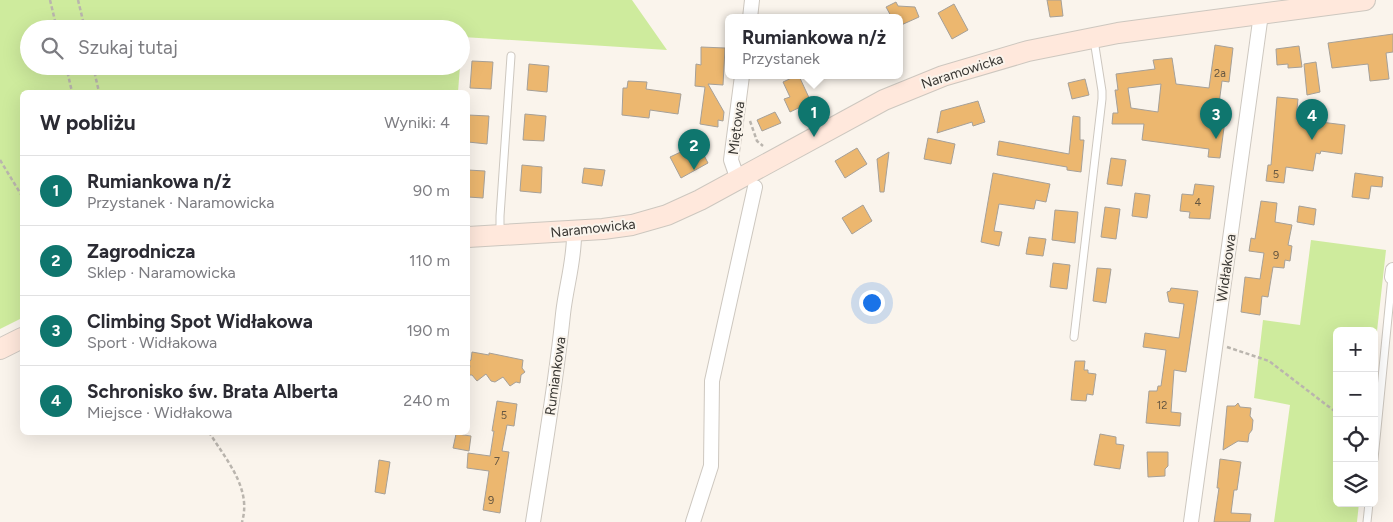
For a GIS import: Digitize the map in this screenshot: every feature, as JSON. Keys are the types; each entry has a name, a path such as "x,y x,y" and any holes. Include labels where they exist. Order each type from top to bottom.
{"street":[{"path":"750,14 752,0"},
{"name":"Naramowicka","path":"470,237 618,227 654,219 746,183 842,122 884,100 922,84 1010,55 1094,37 1366,0"},
{"name":"Widłakowa","path":"1191,522 1261,14"},
{"name":"Miętowa","path":"742,79 731,160 746,183"},
{"path":"693,522 711,466 712,381 746,183"},
{"name":"Rumiankowa","path":"533,522 575,248 574,231"},
{"path":"0,349 20,339"}],"lane":[{"path":"1074,337 1102,99 1094,37"},
{"path":"500,235 511,56"},
{"path":"1378,420 1393,273"},
{"path":"1367,522 1369,507"}],"path":[{"path":"50,0 55,20"},
{"path":"78,0 82,20"},
{"path":"68,75 72,90"},
{"path":"95,75 98,90"},
{"path":"739,100 748,114 757,141 766,149"},
{"path":"0,160 20,193"},
{"path":"1216,344 1269,361 1333,410"},
{"path":"211,435 239,480 244,493 246,510 242,522"}],"green space":[{"path":"0,0 632,0 667,50 470,37 470,20 20,20 20,75 459,75 458,90 20,90 20,319 0,329"},
{"path":"1311,240 1386,250 1377,327 1333,327 1333,507 1359,507 1357,522 1274,522 1290,405 1254,398 1263,320 1300,325"}],"building":[{"path":"1047,0 1061,0 1063,16 1050,17"},
{"path":"896,2 898,6 915,7 919,17 903,24 903,14 890,14 886,7"},
{"path":"954,4 968,30 952,39 938,13"},
{"path":"1393,34 1393,52 1386,53 1389,79 1370,81 1368,64 1332,68 1328,43"},
{"path":"1215,45 1233,48 1229,82 1222,81 1217,119 1225,120 1220,158 1208,157 1209,149 1142,140 1144,124 1112,124 1113,113 1118,113 1115,90 1118,90 1116,74 1155,69 1153,60 1172,58 1176,84 1209,88","holes":["1161,84 1158,112 1131,108 1128,88"]},
{"path":"1299,46 1302,67 1288,68 1288,64 1277,65 1276,49"},
{"path":"701,47 725,48 723,85 708,84 724,112 723,121 718,120 718,127 700,124 705,87 695,86 696,64 701,65"},
{"path":"472,61 493,62 491,89 470,88"},
{"path":"1316,62 1320,92 1307,95 1304,64"},
{"path":"529,64 549,66 547,92 527,90"},
{"path":"790,79 800,79 811,102 790,112 784,99 790,97 783,82"},
{"path":"1085,79 1089,95 1072,99 1068,83"},
{"path":"628,81 647,82 646,89 681,94 678,114 650,110 649,118 622,115 623,88 627,88"},
{"path":"1277,97 1298,99 1296,119 1345,125 1342,154 1321,151 1320,154 1316,153 1313,171 1286,167 1284,183 1266,181 1268,165 1271,165"},
{"path":"978,101 985,122 973,126 972,122 937,133 941,111"},
{"path":"775,112 781,123 762,131 757,120"},
{"path":"525,114 546,116 544,141 523,140"},
{"path":"470,115 489,116 487,144 470,142"},
{"path":"1073,116 1080,117 1080,140 1084,140 1081,172 1067,170 1067,167 997,155 999,141 1069,154"},
{"path":"928,138 955,144 951,164 924,159"},
{"path":"696,140 708,163 681,178 670,157 685,150 683,147"},
{"path":"857,148 867,164 845,178 835,161"},
{"path":"889,152 884,192 880,192 877,159"},
{"path":"1111,158 1126,160 1122,186 1107,184"},
{"path":"522,165 542,167 541,193 520,191"},
{"path":"584,168 605,170 602,186 582,183"},
{"path":"470,170 485,171 483,198 470,197"},
{"path":"993,173 1050,184 1046,202 1036,200 1034,209 999,204 994,231 1002,232 999,246 981,242"},
{"path":"1355,173 1383,177 1382,187 1371,186 1369,199 1352,197"},
{"path":"1195,184 1214,186 1210,219 1189,218 1190,212 1180,211 1182,194 1193,195"},
{"path":"1135,193 1150,195 1147,218 1132,216"},
{"path":"1261,201 1277,203 1275,222 1292,225 1288,245 1292,246 1290,261 1285,260 1284,268 1273,267 1268,297 1262,296 1260,315 1241,312 1245,277 1260,279 1264,253 1249,251 1251,238 1255,239"},
{"path":"863,205 872,221 852,234 842,218"},
{"path":"1299,206 1316,209 1314,225 1297,222"},
{"path":"1105,207 1120,209 1116,239 1101,237"},
{"path":"1055,210 1078,212 1075,243 1052,240"},
{"path":"1029,237 1046,239 1043,256 1026,254"},
{"path":"1053,263 1070,265 1067,289 1050,287"},
{"path":"1097,268 1111,269 1106,303 1093,301"},
{"path":"1171,288 1198,291 1186,372 1174,370 1171,412 1181,413 1180,426 1146,423 1149,391 1157,391 1158,386 1161,386 1166,350 1143,347 1145,333 1179,338 1184,304 1169,302 1167,292"},
{"path":"472,352 489,355 489,353 523,360 522,368 525,372 521,375 520,383 516,382 510,386 503,377 495,382 491,381 486,374 477,381 470,375"},
{"path":"1075,361 1085,361 1084,370 1088,370 1088,373 1096,374 1093,395 1087,394 1086,401 1071,400"},
{"path":"497,401 517,404 514,426 507,425 502,451 509,452 500,513 483,510 489,471 467,468 468,453 490,456"},
{"path":"1238,403 1240,407 1251,408 1252,430 1249,434 1248,442 1238,441 1223,450 1227,406 1235,406"},
{"path":"1100,434 1116,437 1116,444 1124,445 1120,469 1094,465"},
{"path":"456,435 471,436 469,451 453,448"},
{"path":"1147,452 1168,452 1168,466 1165,469 1165,476 1148,477"},
{"path":"1220,459 1241,462 1231,513 1251,514 1250,522 1214,522 1219,488 1217,488"},
{"path":"379,460 390,462 385,494 375,492"}],"place":[{"name":"Rumiankowa n/ż","path":"814,137"},
{"name":"Climbing Spot Widłakowa","path":"1216,139"},
{"name":"Schronisko św. Brata Alberta","path":"1312,140"},
{"name":"Zagrodnicza","path":"694,170"}]}
